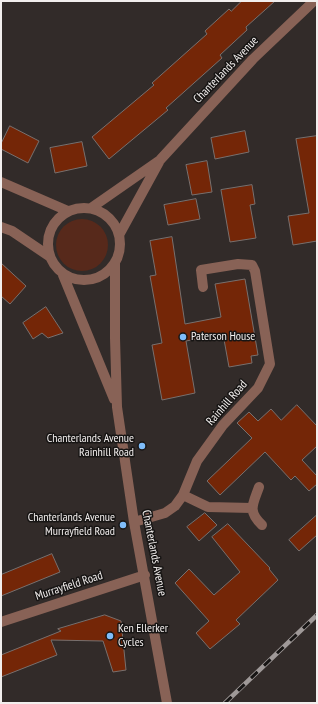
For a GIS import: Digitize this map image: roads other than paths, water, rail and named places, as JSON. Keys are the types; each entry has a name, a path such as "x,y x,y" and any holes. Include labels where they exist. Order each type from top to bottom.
{"street":[{"name":"Chanterlands Avenue","path":"91,208 160,160 253,59 314,1"},
{"name":"Chanterlands Avenue","path":"119,235 160,160"},
{"path":"1,182 68,211"},
{"path":"1,227 12,231 49,256 64,275 80,281 104,275 115,262 120,249 119,235 110,218 91,208 82,207 68,211 54,222 47,240 49,256"},
{"name":"Chanterlands Avenue","path":"115,262 117,407 134,522 145,575 167,703"},
{"name":"Rainhill Road","path":"134,522 165,513 183,495 197,461 224,425 258,388 270,364 255,271 252,265 238,264 201,270 202,287"},
{"name":"Chanterlands Avenue","path":"64,275 117,407"},
{"path":"259,488 252,508 255,518 262,525"},
{"path":"183,495 208,507 252,508"},
{"name":"Murrayfield Road","path":"1,622 145,575"}],"railway":[{"path":"225,703 317,615"}],"place":[{"name":"Paterson House","path":"183,337"},
{"name":"Chanterlands Avenue Rainhill Road","path":"142,446"},
{"name":"Chanterlands Avenue Murrayfield Road","path":"123,525"},
{"name":"Ken Ellerker Cycles","path":"110,636"}]}
